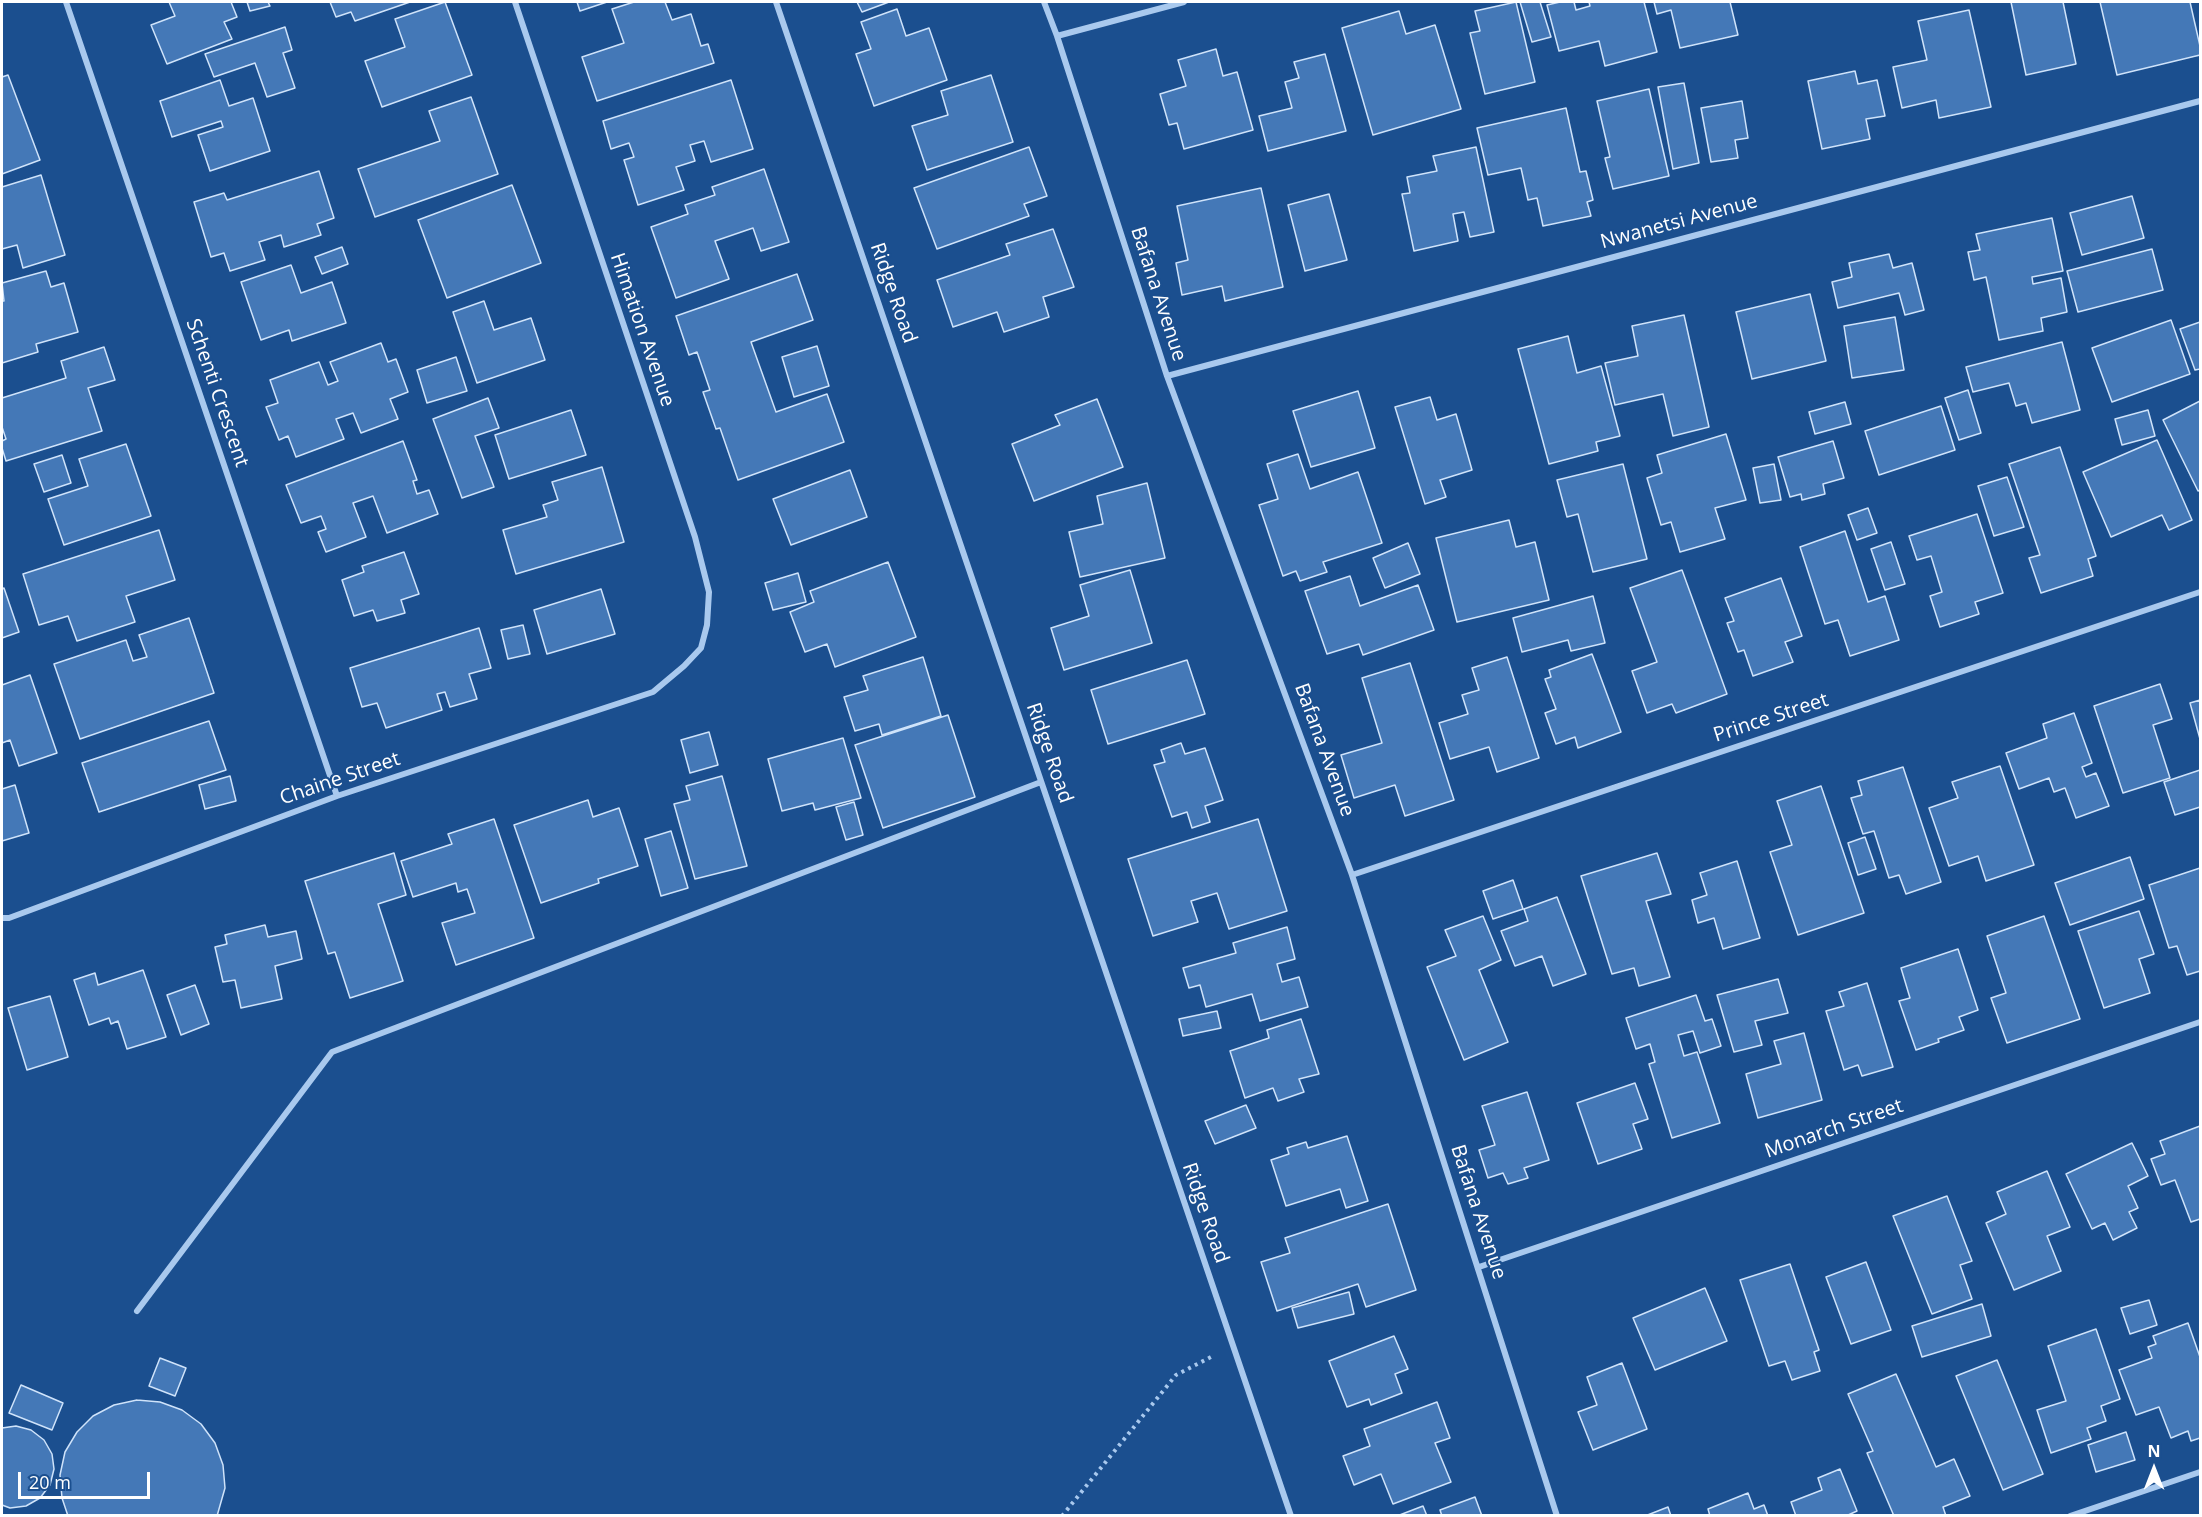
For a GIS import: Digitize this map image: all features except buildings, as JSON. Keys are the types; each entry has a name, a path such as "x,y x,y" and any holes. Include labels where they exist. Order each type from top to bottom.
{"street":[{"name":"Schenti Crescent","path":"66,2 337,796"},
{"name":"Himation Avenue","path":"515,2 694,537 709,592 707,625 701,648 684,666"},
{"name":"Ridge Road","path":"777,2 1290,1515"},
{"name":"Bafana Avenue","path":"1044,2 1167,376 1352,875 1557,1515"},
{"path":"1057,36 1184,2"},
{"name":"Nwanetsi Avenue","path":"1167,376 2200,101"},
{"name":"Prince Street","path":"1352,875 2200,592"},
{"name":"Chaine Street","path":"2,918 9,918 337,796 653,692 684,666"},
{"path":"137,1311 332,1052 1041,782"},
{"name":"Monarch Street","path":"1479,1267 2200,1022"},
{"path":"2070,1515 2200,1472"}],"path":[{"path":"1062,1515 1176,1375 1233,1346"}]}
